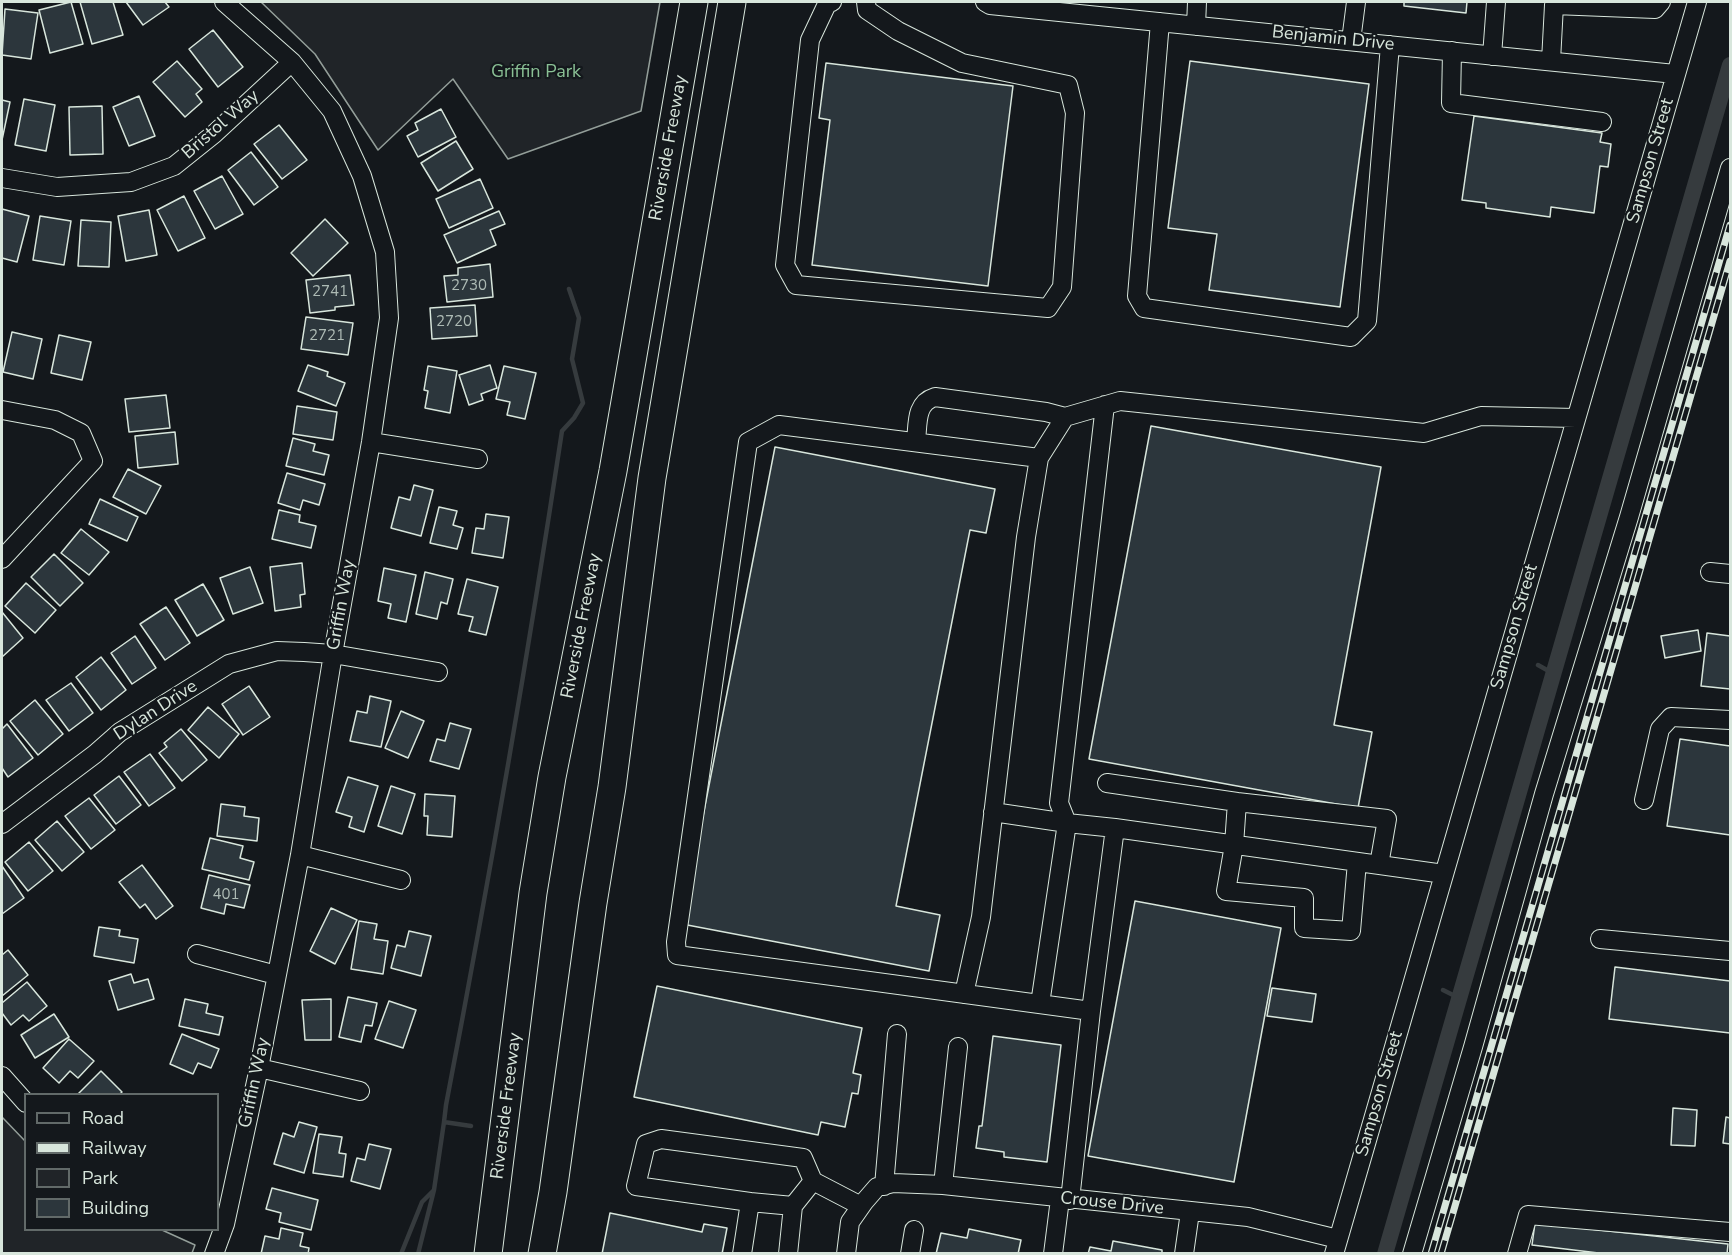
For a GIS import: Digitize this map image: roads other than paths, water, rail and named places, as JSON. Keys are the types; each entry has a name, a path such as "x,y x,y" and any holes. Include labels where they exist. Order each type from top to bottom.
{"highway":[{"name":"Riverside Freeway","path":"488,1254 533,893 550,789 614,471 694,2"},
{"path":"542,1254 614,775 652,478 732,2"},
{"path":"547,1254 553,1192"}],"street":[{"name":"Griffin Way","path":"214,1254 259,1068 300,855 371,442 389,318 385,252 362,176 332,111 292,62 224,2"},
{"path":"832,2 827,4 810,40 785,266 796,285 1048,308 1062,287 1075,113 1068,86 962,63 898,31 867,10 866,2"},
{"path":"1196,26 1197,2"},
{"path":"1351,41 1356,2"},
{"path":"1492,56 1496,2"},
{"path":"1551,62 1554,3 1655,9 1661,2"},
{"name":"Sampson Street","path":"1336,1246 1697,2"},
{"name":"Benjamin Drive","path":"987,3 1082,8 1196,26 1676,74"},
{"path":"1160,22 1137,296 1144,308 1351,337 1367,321 1390,45"},
{"path":"1452,51 1451,103 1602,122"},
{"name":"Bristol Way","path":"2,178 57,187 131,182 174,166 214,134 292,62"},
{"path":"1412,1254 1544,794 1629,518 1731,168"},
{"path":"916,442 921,407 927,400 935,397 1046,412 1065,417 1120,400 1424,433 1480,416 1576,418"},
{"path":"1040,1004 1067,823 1059,803 1105,405"},
{"path":"2,410 55,420 81,433 93,461 2,559"},
{"path":"964,994 981,917 1026,537 1039,458 1065,417"},
{"path":"1039,458 778,425 748,442 676,942 677,955 1090,1011"},
{"path":"371,442 478,459"},
{"path":"1710,572 1731,574"},
{"name":"Dylan Drive","path":"2,824 95,754 120,732 229,664 277,651 333,654 438,672"},
{"path":"1644,800 1660,729 1671,717 1731,720"},
{"path":"1107,783 1238,802 1387,819 1379,865"},
{"path":"1238,802 1226,891 1304,898 1304,928 1351,931 1357,862"},
{"path":"993,812 1444,874"},
{"path":"1053,1254 1065,1199 1115,828"},
{"path":"300,855 401,880"},
{"path":"1600,939 1731,951"},
{"path":"197,954 276,975"},
{"path":"846,1254 850,1222 877,1187 884,1186 897,1034"},
{"path":"943,1185 958,1047"},
{"path":"259,1068 360,1091"},
{"path":"2,1076 24,1101"},
{"path":"793,1206 636,1186 646,1144 661,1139 803,1158 813,1181 861,1206"},
{"path":"788,1254 793,1206 813,1181"},
{"name":"Crouse Drive","path":"884,1186 892,1183 943,1185 1248,1217 1336,1246"},
{"path":"742,1254 750,1202"},
{"path":"1184,1254 1190,1212"},
{"path":"1517,1254 1528,1215 1731,1232"},
{"path":"910,1254 914,1230"}],"waterway":[{"path":"1385,1254 1730,65"},
{"path":"471,1126 444,1122 536,600 562,431 574,418 583,403 572,359 579,318 569,289"},
{"path":"1538,665 1554,674"},
{"path":"1443,990 1459,998"},
{"path":"401,1254 422,1202 434,1190 444,1122"},
{"path":"418,1254 434,1190"}],"railway":[{"path":"1431,1254 1730,225"},
{"path":"1441,1254 1730,261"}],"park label":[{"name":"Griffin Park","path":"536,73"}]}
